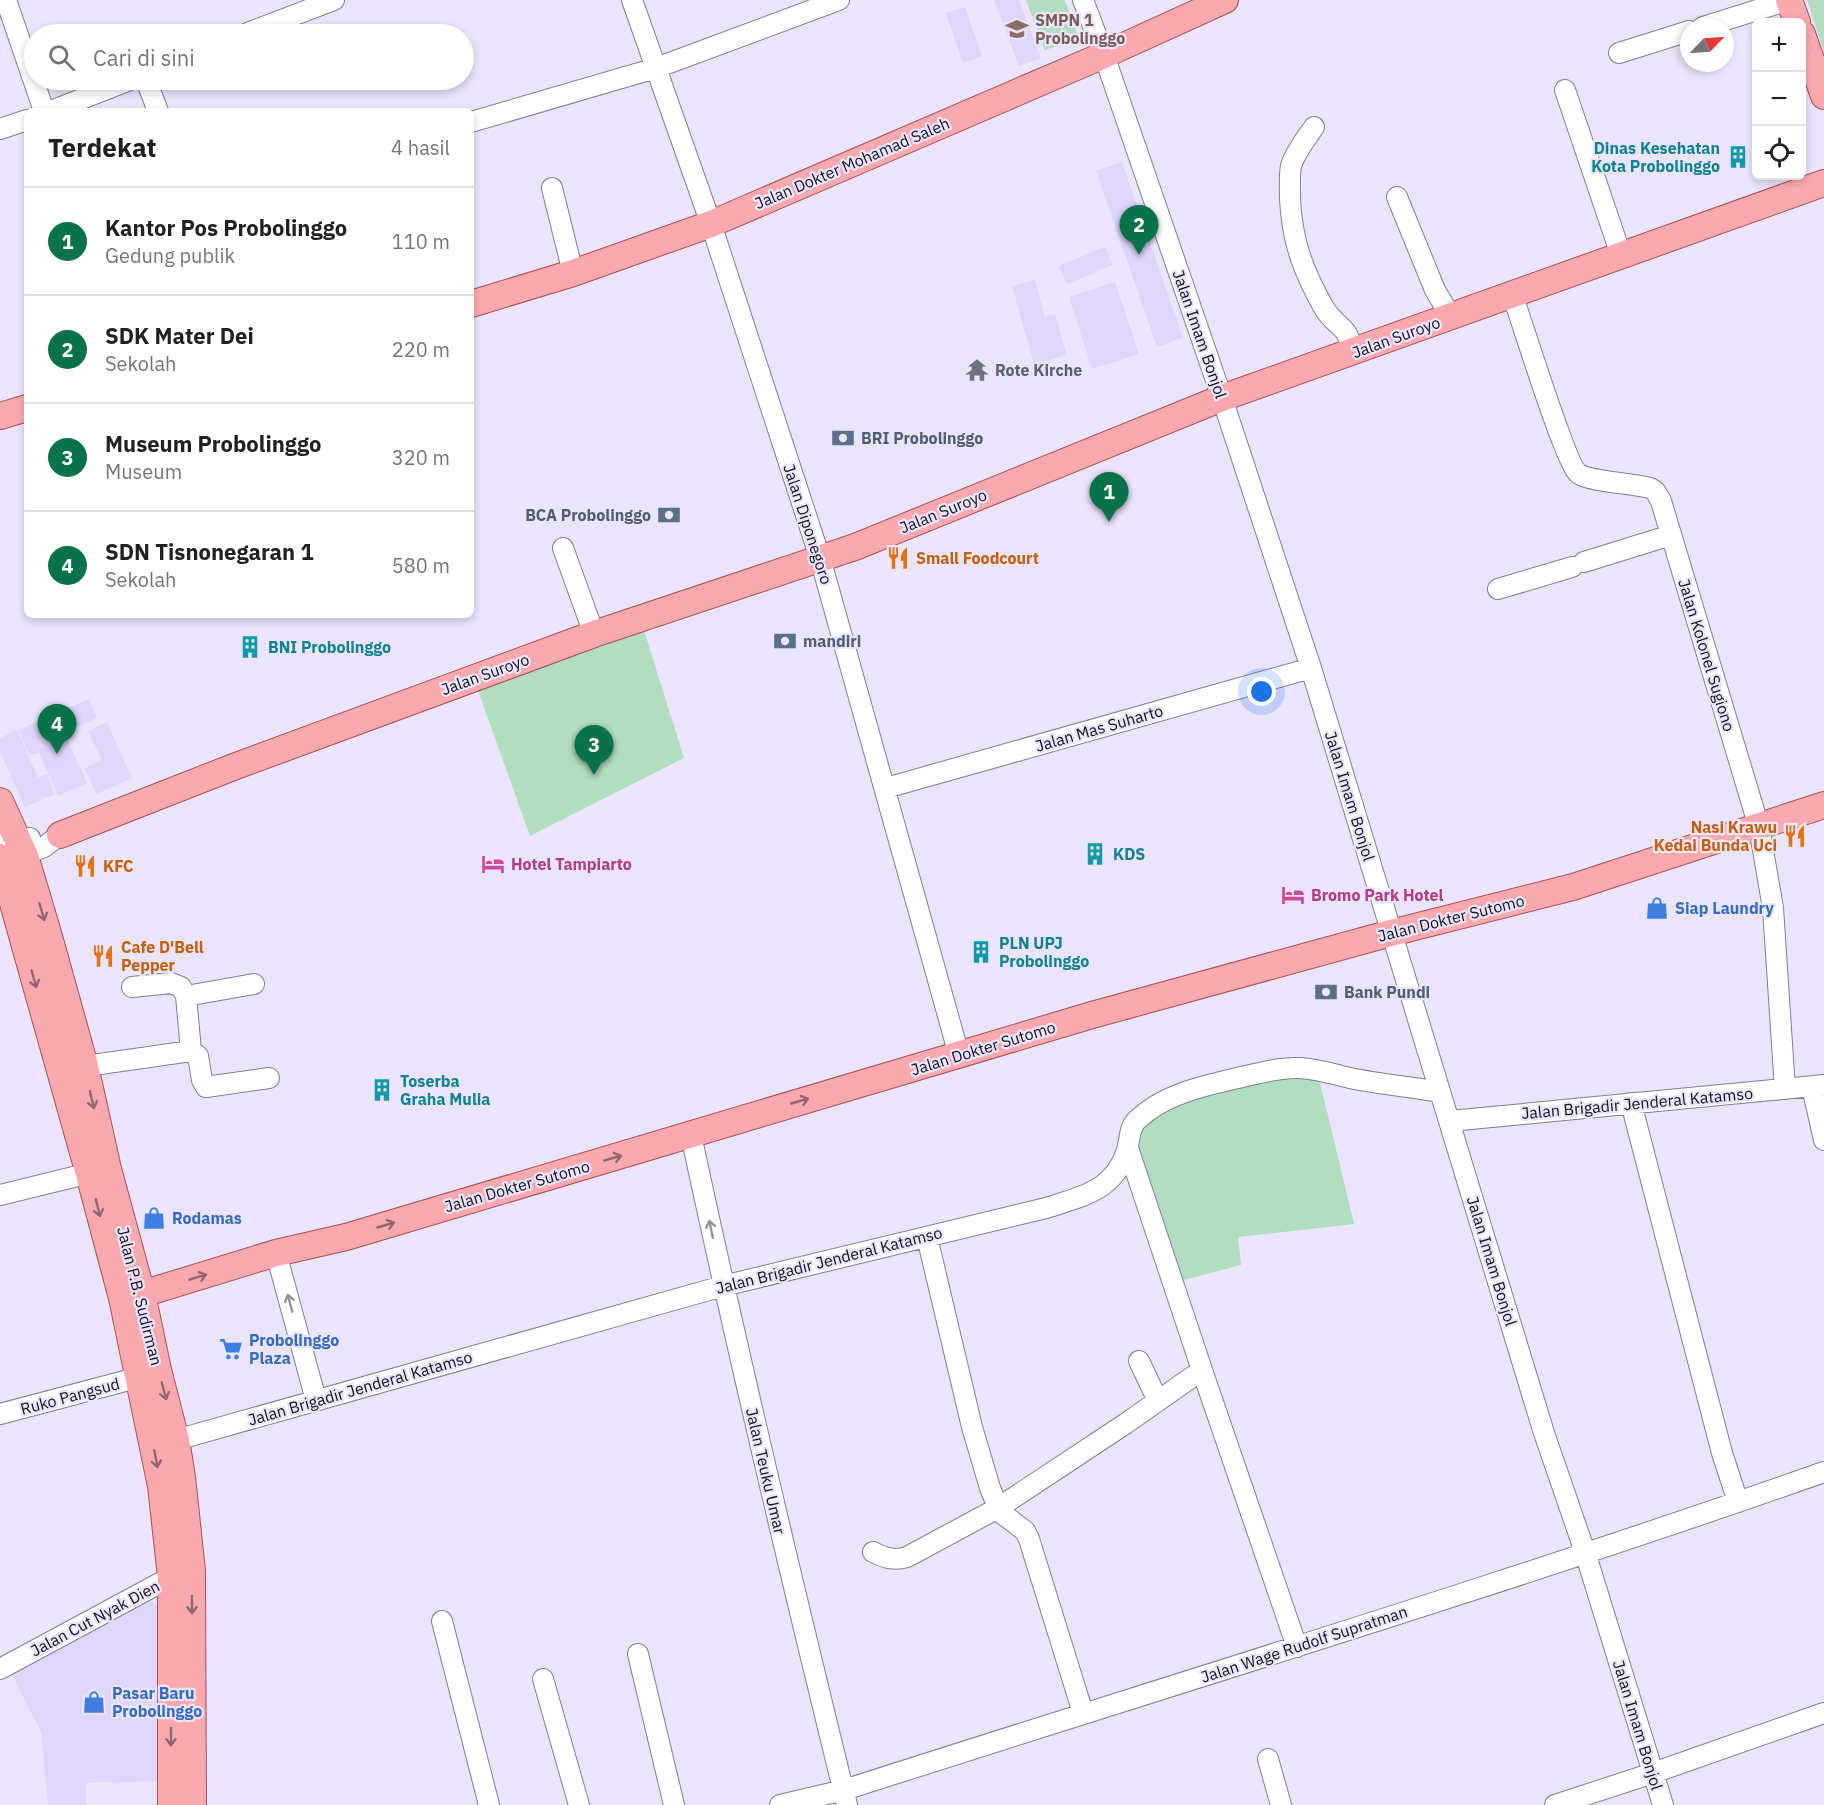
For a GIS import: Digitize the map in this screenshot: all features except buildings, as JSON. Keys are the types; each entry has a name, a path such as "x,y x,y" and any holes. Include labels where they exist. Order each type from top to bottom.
{"main road":[{"name":"Jalan Dokter Mohamad Saleh","path":"474,303 573,273 711,224 1104,55 1225,0"},
{"path":"1789,0 1796,18"},
{"path":"1806,45 1824,96"},
{"name":"Jalan Suroyo","path":"60,836 236,766 594,634 855,547 1222,398 1824,183"},
{"path":"0,416 24,409"},
{"name":"Jalan P.B. Sudirman","path":"0,801 9,852 60,1070 99,1171 142,1294 183,1476 182,1574 171,1805"},
{"name":"Jalan Dokter Sutomo","path":"142,1294 276,1252 346,1237 1092,1015 1391,933 1573,887 1824,805"},
{"name":"Jalan P.B. Sudirman","path":"9,852 85,1066 99,1171 122,1298 161,1486 182,1574 193,1805"}],"street":[{"path":"6,0 24,53"},
{"path":"271,24 334,0"},
{"name":"Jalan Diponegoro","path":"632,0 711,224 820,558 959,1055"},
{"path":"474,121 656,68 839,0"},
{"name":"Jalan Imam Bonjol","path":"1083,0 1222,398 1311,668 1544,1433 1585,1552 1663,1805"},
{"path":"1732,18 1789,0"},
{"path":"1619,54 1680,35"},
{"path":"37,90 43,108"},
{"path":"59,108 105,90"},
{"path":"150,90 157,108"},
{"path":"1565,90 1621,255"},
{"path":"0,129 24,121"},
{"path":"1314,127 1292,165 1290,182 1292,226 1297,249 1311,285 1332,321 1343,328 1348,336 1353,353"},
{"path":"552,188 573,273"},
{"path":"1397,197 1435,290 1451,316"},
{"name":"Jalan Kolonel Sugiono","path":"1512,294 1563,445 1575,471 1585,477 1650,488 1655,491 1660,501 1759,827 1773,908 1785,1089"},
{"path":"1498,589 1671,535"},
{"path":"563,548 594,634"},
{"name":"Jalan Mas Suharto","path":"886,788 1311,668"},
{"name":"Jalan Suroyo","path":"9,852 60,836"},
{"path":"132,987 171,983 181,987 186,996 191,1051"},
{"path":"186,996 254,984"},
{"path":"60,1070 191,1051 198,1056 202,1080 206,1087 269,1078"},
{"name":"Jalan Brigadir Jenderal Katamso","path":"176,1440 723,1286 1046,1208 1090,1193 1108,1182 1129,1159 1134,1122 1163,1102 1205,1086 1284,1068 1318,1069 1358,1079 1440,1092"},
{"path":"1818,1086 1824,1140"},
{"name":"Jalan Brigadir Jenderal Katamso","path":"1449,1121 1818,1086"},
{"path":"1630,1103 1738,1502"},
{"name":"Jalan Teuku Umar","path":"691,1135 779,1528 845,1798"},
{"path":"1129,1159 1297,1647"},
{"path":"0,1195 99,1171"},
{"path":"927,1237 972,1427 987,1479 1001,1512 1024,1531 1029,1539 1083,1713"},
{"path":"276,1252 316,1400"},
{"path":"1139,1361 1158,1401"},
{"name":"Ruko Pangsud","path":"0,1414 140,1377"},
{"path":"873,1552 888,1559 907,1557 1001,1512 1158,1401 1204,1377"},
{"name":"Jalan Wage Rudolf Supratman","path":"780,1805 845,1798 1083,1713 1297,1647 1824,1472"},
{"name":"Jalan Cut Nyak Dien","path":"0,1669 182,1574"},
{"path":"442,1621 489,1805"},
{"path":"638,1654 674,1805"},
{"path":"543,1679 579,1805"},
{"path":"1555,1805 1824,1713"},
{"path":"1268,1759 1281,1805"}],"shaded area":[{"name":"SMPN 1 Probolinggo","path":"994,0 1019,0 1041,58 1019,66"},
{"path":"965,7 982,56 963,63 946,13"},
{"path":"1122,162 1183,338 1157,347 1096,171"},
{"path":"1105,247 1113,265 1067,284 1059,266"},
{"path":"1035,280 1045,317 1055,314 1067,355 1034,364 1012,286"},
{"path":"1115,282 1139,354 1092,369 1069,297"},
{"path":"89,699 97,718 66,732 57,713"},
{"path":"56,713 87,783 58,796 39,752 30,756 18,730"},
{"path":"107,722 132,778 96,794 85,768 102,760 88,731"},
{"path":"17,730 38,778 47,774 55,794 25,807 0,752 0,738"},
{"name":"Pasar Baru Probolinggo","path":"144,1596 163,1610 161,1781 86,1783 86,1805 48,1805 41,1732 11,1673"}],"green space":[{"path":"1026,0 1065,0 1079,38 1045,50"},
{"path":"1807,0 1824,0 1824,52"},
{"path":"642,624 684,758 530,836 476,685"},
{"path":"1317,1070 1354,1224 1238,1237 1241,1265 1176,1282 1133,1127 1163,1102"}],"place":[{"name":"SMPN 1 Probolinggo","path":"1017,29"},
{"name":"Dinas Kesehatan Kota Probolinggo","path":"1738,157"},
{"name":"SDK Mater Dei","path":"1139,255"},
{"name":"Rote Kirche","path":"977,370"},
{"name":"BRI Probolinggo","path":"843,438"},
{"name":"BCA Probolinggo","path":"669,515"},
{"name":"Kantor Pos Probolinggo","path":"1109,522"},
{"name":"Small Foodcourt","path":"898,558"},
{"name":"mandiri","path":"785,641"},
{"name":"BNI Probolinggo","path":"250,647"},
{"name":"SDN Tisnonegaran 1","path":"57,754"},
{"name":"Museum Probolinggo","path":"594,775"},
{"name":"Nasi Krawu Kedai Bunda Uci","path":"1795,836"},
{"name":"KDS","path":"1095,854"},
{"name":"Hotel Tampiarto","path":"493,864"},
{"name":"KFC","path":"85,866"},
{"name":"Bromo Park Hotel","path":"1293,895"},
{"name":"Siap Laundry","path":"1657,908"},
{"name":"PLN UPJ Probolinggo","path":"981,952"},
{"name":"Cafe D'Bell Pepper","path":"103,956"},
{"name":"Bank Pundi","path":"1326,992"},
{"name":"Toserba Graha Mulia","path":"382,1090"},
{"name":"Rodamas","path":"154,1218"},
{"name":"Probolinggo Plaza","path":"231,1349"},
{"name":"Pasar Baru Probolinggo","path":"94,1702"}]}
